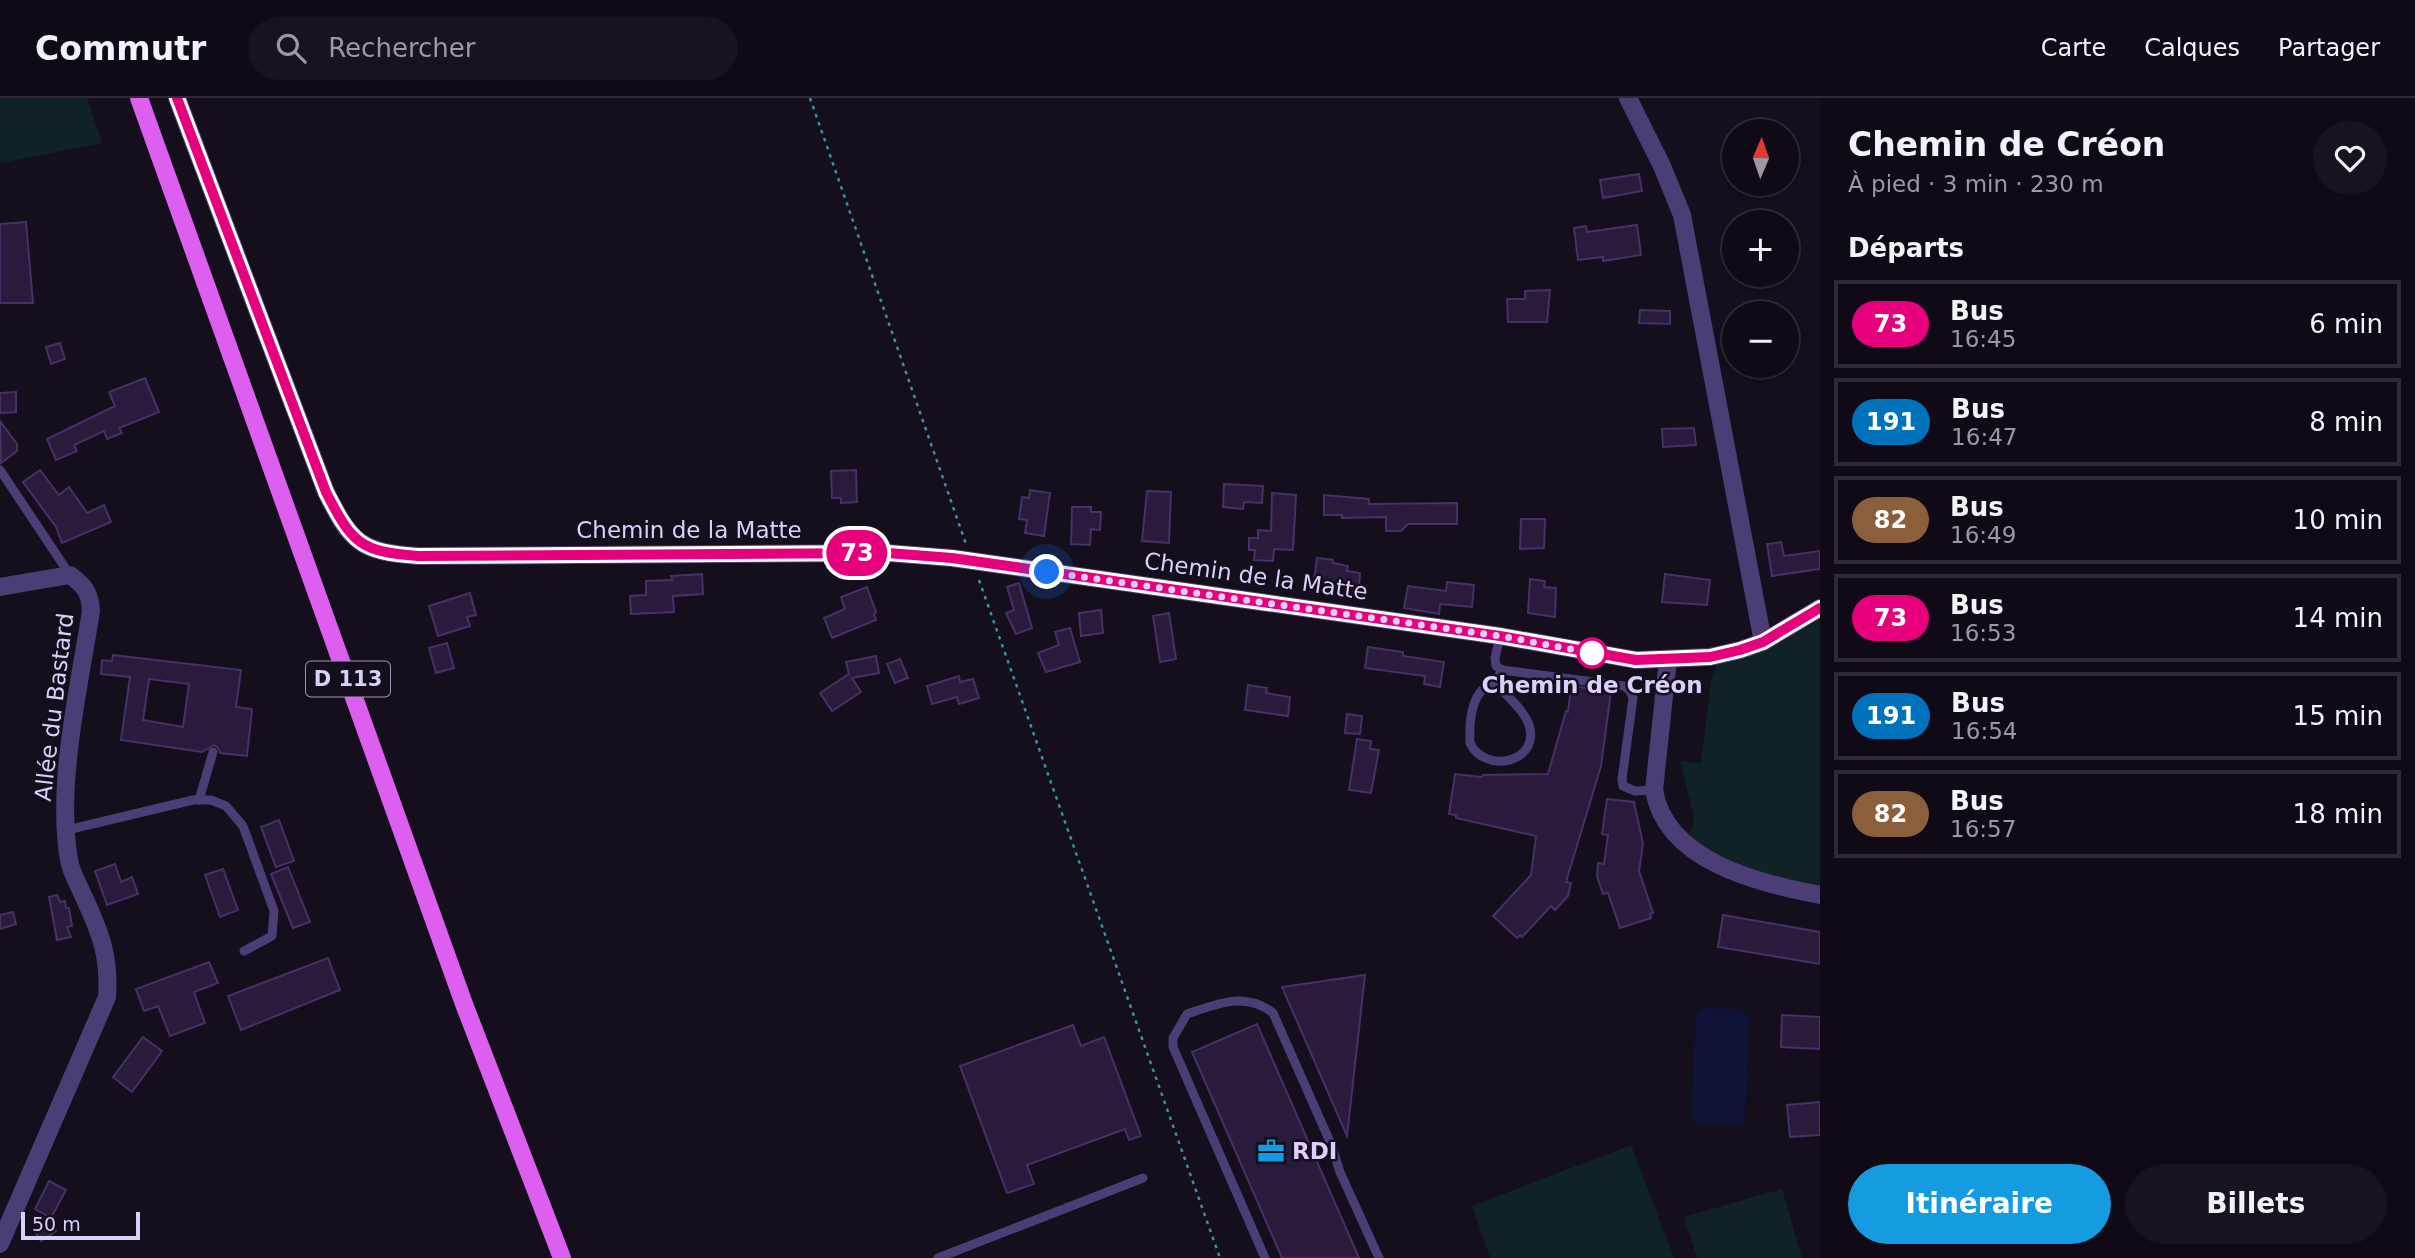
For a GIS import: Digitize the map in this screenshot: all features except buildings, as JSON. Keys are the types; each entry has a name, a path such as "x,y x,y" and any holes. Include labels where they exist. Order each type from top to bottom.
{"main road":[{"name":"D 113","path":"139,98 459,992 562,1258"}],"street":[{"name":"Chemin de la Matte","path":"177,98 326,492 341,522 357,540 372,550 418,556 888,553 972,561 1500,636 1625,658 1710,657 1740,650 1763,642 1820,608"},
{"path":"1628,98 1662,166 1682,215 1763,642"},
{"path":"0,587 70,575"},
{"name":"Allée du Bastard","path":"0,1244 107,997 108,975 103,940 69,862 66,779 91,611 90,595 82,584 70,575"},
{"path":"1668,659 1654,790 1657,808 1666,825 1687,845 1744,877 1777,887 1820,895"}],"lane":[{"path":"0,470 70,575"},
{"path":"1500,636 1495,658 1496,666 1502,670 1624,686 1630,691 1633,698 1623,786 1634,790 1654,790"},
{"path":"1496,683 1502,670"},
{"path":"1496,683 1528,722 1531,730 1527,747 1513,760 1496,761 1481,757 1470,743 1469,733 1478,694 1488,684 1496,683"},
{"path":"198,800 213,751"},
{"path":"67,830 198,800 211,800 226,806 243,826 274,911 272,936 244,951"},
{"path":"1265,1258 1173,1047 1178,1025 1187,1014 1213,1005 1248,1000 1262,1004 1272,1013 1379,1258"},
{"path":"938,1258 1143,1178"}],"path":[{"path":"810,98 1220,1258"}],"shaded area":[{"path":"0,98 87,98 102,143 0,163"},
{"path":"1820,619 1820,890 1733,869 1673,829 1688,833 1693,827 1694,818 1680,761 1701,763 1711,682 1716,664 1765,651"},
{"path":"1702,1008 1739,1009 1749,1017 1745,1125 1700,1124 1694,1118 1692,1107 1695,1016"},
{"path":"1631,1145 1674,1258 1490,1258 1472,1206"},
{"path":"1782,1189 1802,1258 1697,1258 1684,1217"}],"bus line":[{"name":"73","path":"177,98 326,492 341,522 357,540 372,550 418,556 888,553 952,558 1500,636 1636,660 1710,657 1740,650 1763,642 1820,608"}],"place":[{"name":"Chemin de Créon","path":"1592,653"},
{"name":"RDI","path":"1271,1151"}],"route":[{"path":"1047,572 1500,636 1592,653"}]}
